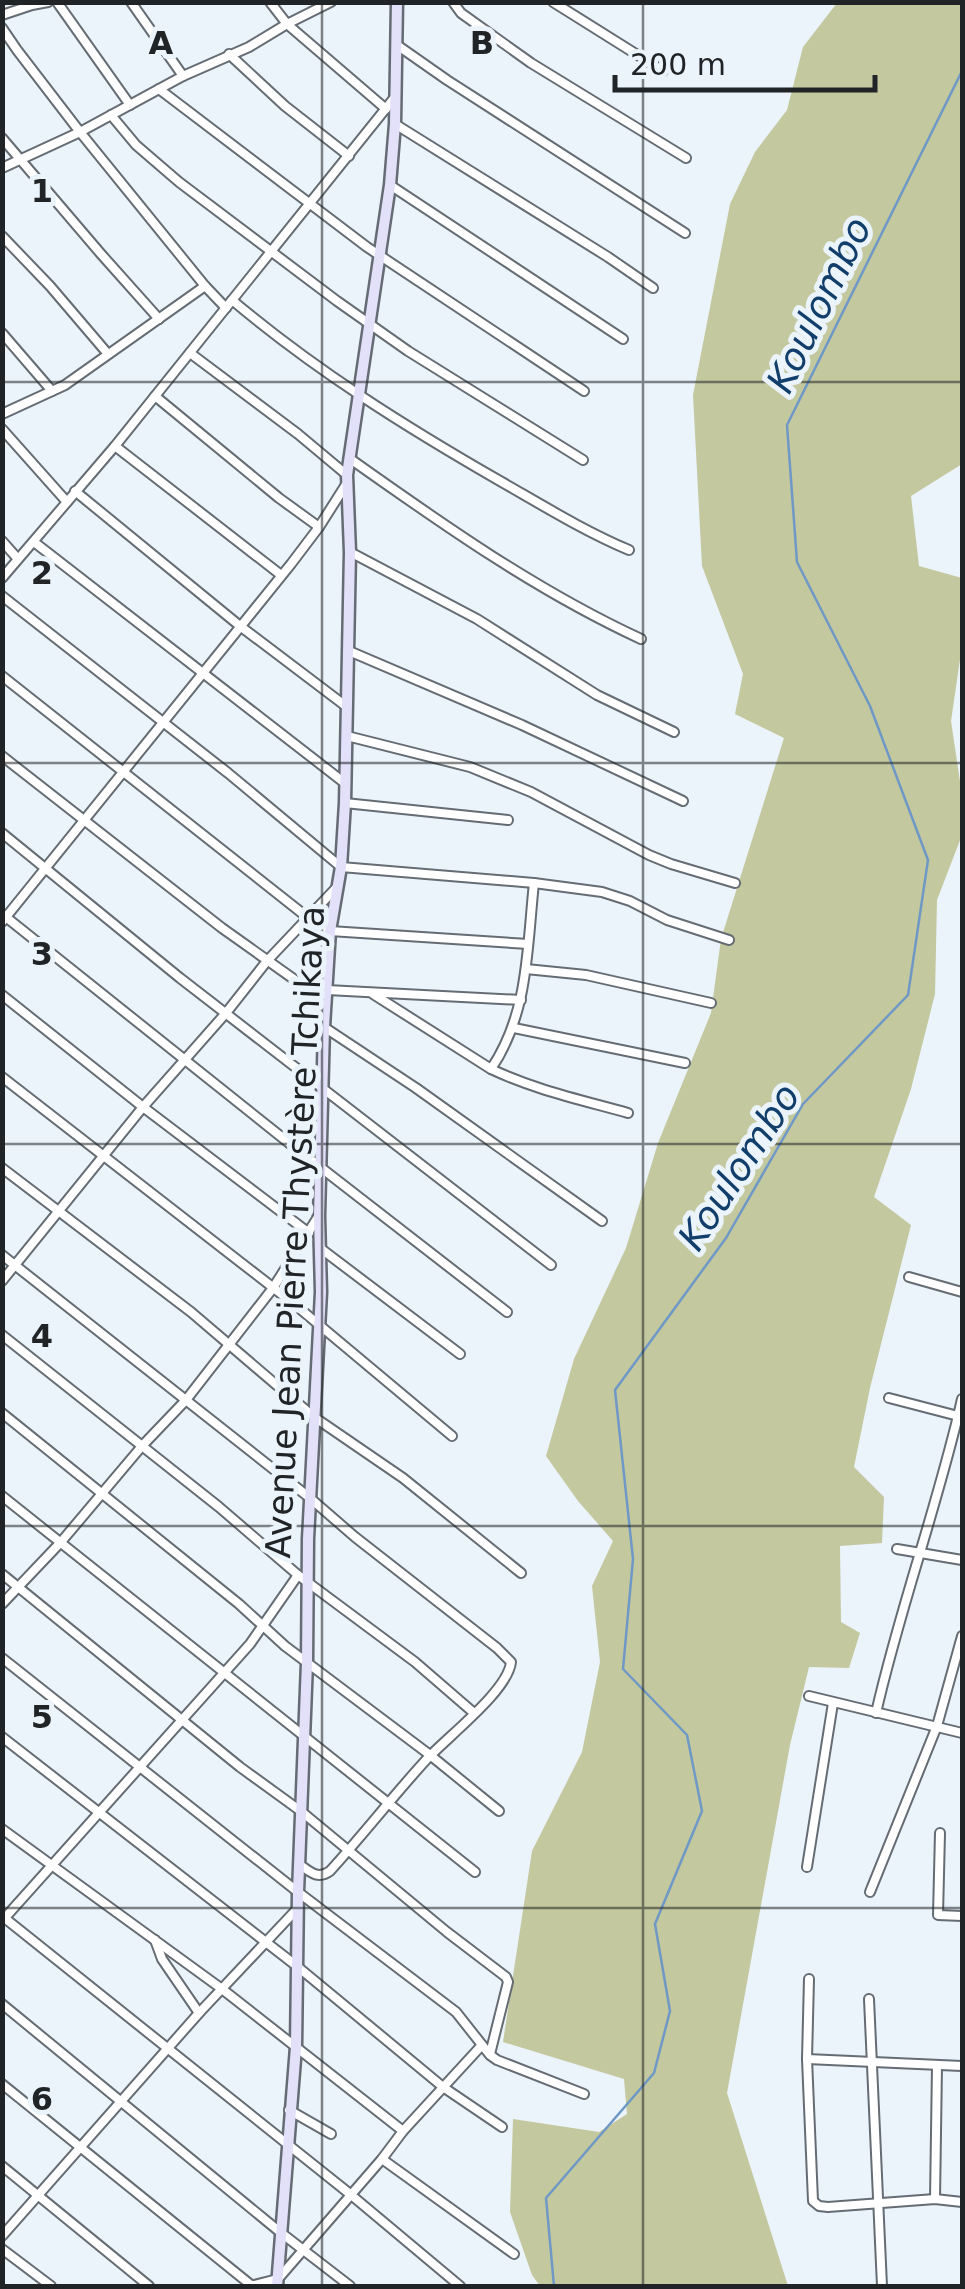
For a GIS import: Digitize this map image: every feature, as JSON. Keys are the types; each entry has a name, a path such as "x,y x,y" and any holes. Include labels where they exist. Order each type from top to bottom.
{"street":[{"path":"2,15 48,2"},
{"path":"57,2 130,105"},
{"path":"131,2 183,76"},
{"path":"270,2 286,24 386,109"},
{"path":"2,168 249,47 331,2"},
{"name":"Avenue Jean Pierre Thystère Tchikaya","path":"278,2283 296,2047 307,1663 303,1578 320,1325 324,1028 346,784 350,552 347,479 390,185 398,2"},
{"path":"453,2 461,13 531,63 686,158"},
{"path":"553,2 663,71"},
{"path":"2,28 80,132 205,286 412,429 566,519 629,550"},
{"path":"397,45 685,233"},
{"path":"229,54 285,106 349,156"},
{"path":"160,88 379,255 584,391"},
{"path":"2,578 116,446 395,96"},
{"path":"110,115 136,145 179,182 270,252 408,351 582,460"},
{"path":"395,124 653,288"},
{"path":"2,138 159,319"},
{"path":"390,185 623,339"},
{"path":"2,236 108,354"},
{"path":"2,414 52,392 84,372 205,286"},
{"path":"2,333 52,392"},
{"path":"190,353 298,434 347,479 319,528 4,918 507,1312"},
{"path":"156,396 319,528"},
{"path":"2,429 67,502"},
{"path":"116,446 281,575"},
{"path":"350,458 501,561 598,619 641,639"},
{"path":"75,491 347,708"},
{"path":"2,541 18,559"},
{"path":"34,542 346,784"},
{"path":"350,552 477,620 597,695 674,732"},
{"path":"2,596 341,867 534,882 615,895 667,920 728,940"},
{"path":"349,651 522,724 682,801"},
{"path":"2,676 330,932 528,944"},
{"path":"347,736 470,767 531,792 650,855 735,883"},
{"path":"2,756 222,928 267,961 327,996 521,1000"},
{"path":"345,803 508,820"},
{"path":"2,833 323,1090 552,1264"},
{"path":"492,1069 514,1028 521,1000 534,882"},
{"path":"2,1281 143,1107 267,961 338,885"},
{"path":"526,969 586,976 710,1003"},
{"path":"373,994 492,1069 538,1088 628,1113"},
{"path":"2,995 310,1234"},
{"path":"324,1028 416,1088 602,1221"},
{"path":"514,1028 684,1063"},
{"path":"2,1077 274,1288 452,1436"},
{"path":"2,1168 177,1301 314,1417 403,1478 521,1573"},
{"path":"2,1604 186,1400 274,1288 319,1216"},
{"path":"320,1248 460,1354"},
{"path":"2,1255 310,1498 512,1664 474,1713 430,1755 324,1875 312,1874 300,1864"},
{"path":"909,1277 962,1292"},
{"path":"2,1335 474,1713"},
{"path":"889,1398 960,1416"},
{"path":"876,1713 962,1399"},
{"path":"2,1413 307,1663 499,1811"},
{"path":"2,1496 474,1872"},
{"path":"897,1549 962,1560"},
{"path":"2,1574 508,1979 490,2055"},
{"path":"303,1578 225,1673 3,1918 460,2286"},
{"path":"870,1892 937,1726 962,1636"},
{"path":"2,1658 456,2012 490,2055 584,2094"},
{"path":"809,1696 962,1732"},
{"path":"807,1868 833,1703"},
{"path":"2,1737 298,1968 443,2087 502,2127"},
{"path":"2,1830 222,1989 403,2131"},
{"path":"940,1833 938,1915 962,1916"},
{"path":"2,2236 199,2013 298,1908"},
{"path":"156,1940 162,1960 199,2013"},
{"path":"809,1978 807,2059 813,2202 828,2208 935,2199 962,2202"},
{"path":"869,1999 882,2286"},
{"path":"2,2004 350,2286"},
{"path":"2,2084 251,2286 278,2283 403,2131 482,2045"},
{"path":"807,2059 962,2066"},
{"path":"935,2199 937,2066"},
{"path":"289,2110 331,2134"},
{"path":"382,2159 514,2254"},
{"path":"2,2166 149,2286"},
{"path":"2,2248 51,2286"}],"green space":[{"path":"837,3 962,3 962,464 911,496 919,566 962,578 962,646 951,721 962,795 962,835 937,900 935,994 911,1089 874,1197 911,1225 854,1467 884,1497 882,1543 840,1546 841,1622 860,1633 849,1668 809,1667 790,1745 727,2093 788,2286 540,2286 532,2275 510,2212 513,2119 599,2132 627,2114 624,2079 503,2042 532,1851 582,1752 600,1662 592,1586 613,1541 546,1456 574,1359 626,1248 658,1143 711,1013 721,939 784,738 735,714 743,674 702,566 693,395 730,204 755,152 787,110 803,47"}],"waterway":[{"name":"Koulombo","path":"554,2286 546,2198 654,2073 670,2011 655,1924 702,1811 687,1735 623,1669 633,1559 615,1390 726,1238 803,1104 908,995 928,860 870,706 797,562 787,425 962,71"}]}
